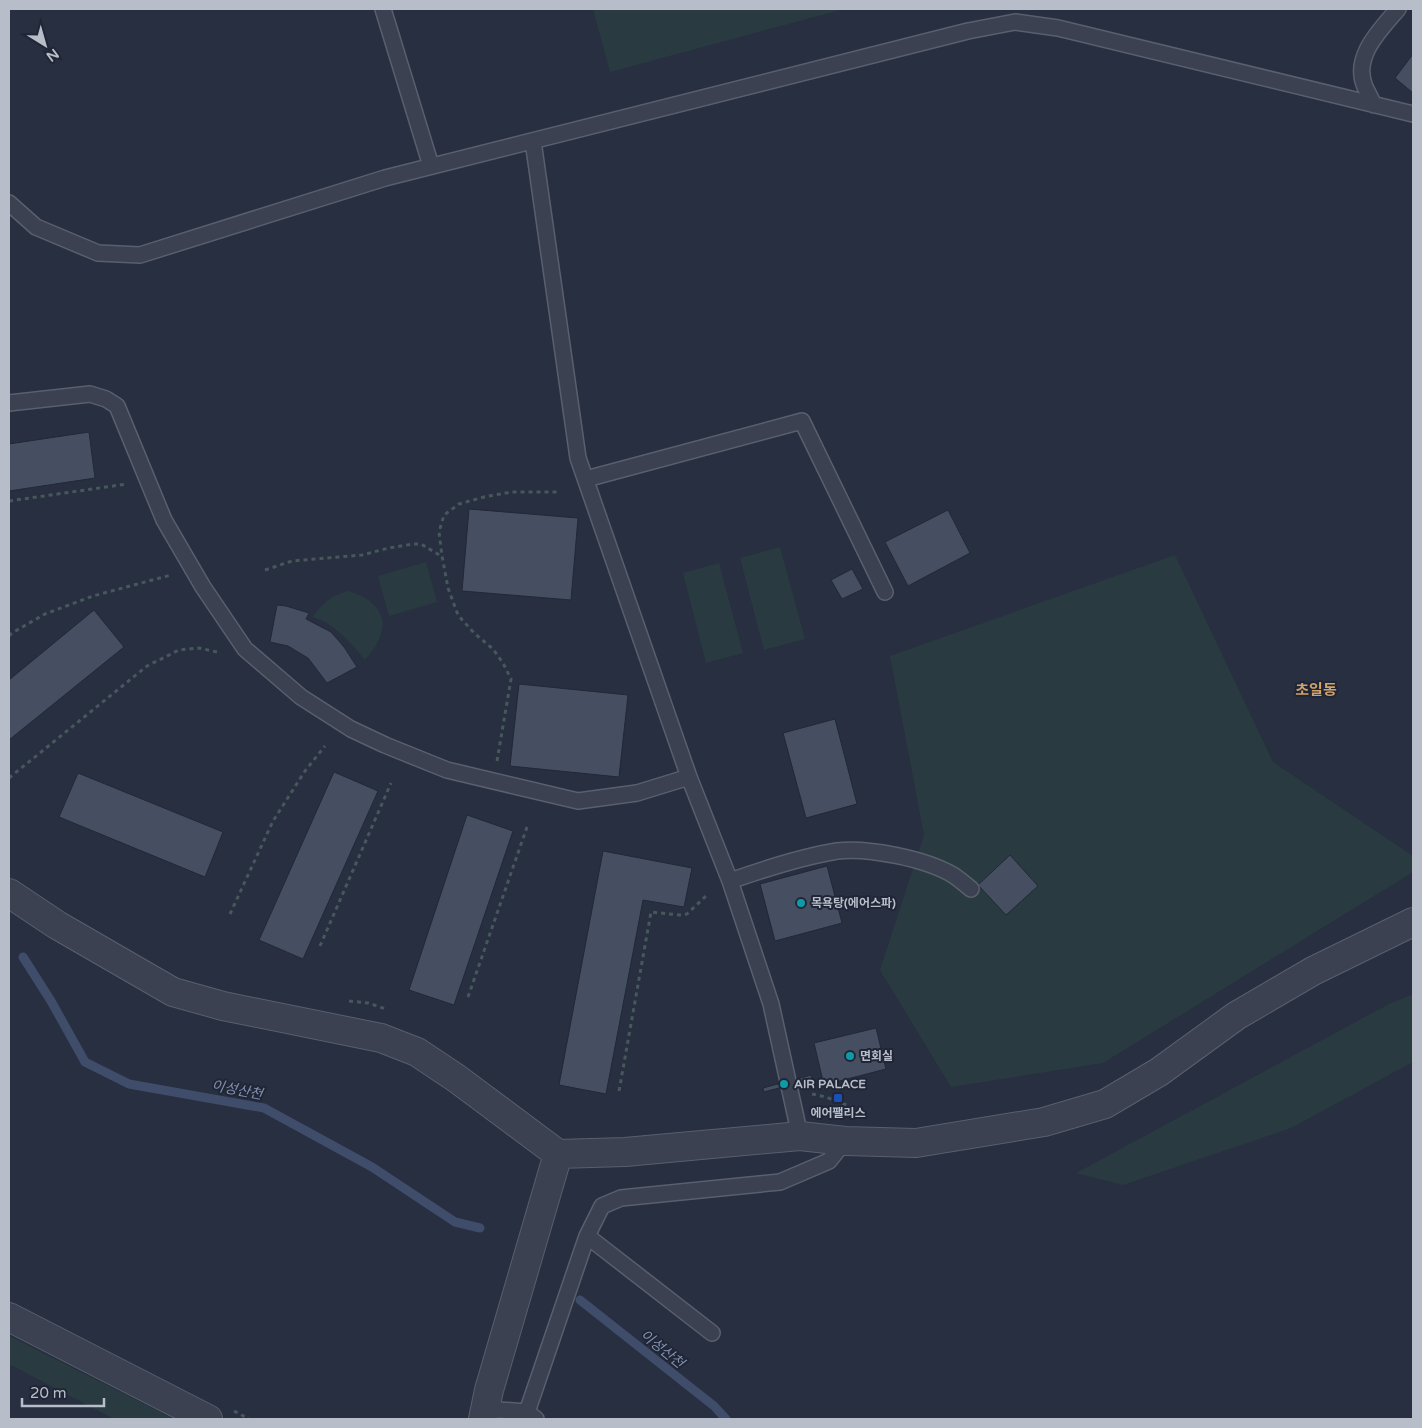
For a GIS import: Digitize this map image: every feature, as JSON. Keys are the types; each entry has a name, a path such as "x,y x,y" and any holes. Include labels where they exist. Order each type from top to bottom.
{"street":[{"path":"9,893 57,925 173,992 223,1006 381,1038 418,1052 558,1154 625,1152 800,1136 845,1141 916,1143 1044,1122 1105,1104 1159,1072 1236,1016 1313,971 1413,922"},
{"path":"484,1414 489,1390 558,1154"},
{"path":"9,1317 208,1419"}],"lane":[{"path":"383,9 431,166"},
{"path":"1374,105 1365,86 1362,74 1364,56 1373,39 1398,9"},
{"path":"9,203 36,227 98,254 140,255 385,178 958,33 1013,15 1058,28 1413,114"},
{"path":"532,141 578,458 689,777 730,880 772,1004 800,1136"},
{"path":"9,403 90,394 106,399 117,406 164,520 203,587 245,649 301,697 351,729 447,770 578,802 638,793 689,777"},
{"path":"586,479 802,421 885,592"},
{"path":"730,880 838,851 868,851 903,857 932,866 953,875 971,889"},
{"path":"484,1414 532,1416 587,1236 602,1206 621,1198 780,1182 829,1161 845,1141"},
{"path":"587,1236 712,1333"}],"path":[{"path":"9,501 133,483"},
{"path":"496,770 511,679 503,663 492,649 458,615 448,588 439,532 444,515 459,504 511,492 559,492"},
{"path":"265,570 292,561 362,555 412,544 421,544 442,556"},
{"path":"9,636 45,614 94,596 171,576"},
{"path":"9,778 147,666 179,650 199,648 216,652"},
{"path":"230,914 273,821 305,771 325,746"},
{"path":"320,946 391,783"},
{"path":"468,997 527,827"},
{"path":"619,1090 651,912 687,914 706,896"},
{"path":"791,1098 815,1093 870,1113"}],"shaded area":[{"path":"593,9 844,9 610,72"},
{"path":"780,547 805,639 764,650 740,558"},
{"path":"1175,555 1273,762 1413,856 1413,872 1103,1063 951,1087 880,970 924,835 890,656"},
{"path":"426,562 437,602 389,616 378,576"},
{"path":"719,563 743,653 706,663 683,573"},
{"path":"347,591 360,595 373,604 378,609 383,622 381,634 365,660 335,629 313,617 327,601"},
{"path":"1413,994 1413,1062 1291,1128 1123,1185 1076,1173 1389,1004"},
{"path":"9,1336 174,1419 114,1419 9,1364"}],"building":[{"path":"1413,54 1413,93 1395,78"},
{"path":"89,432 95,478 9,491 9,444"},
{"path":"469,509 578,518 571,600 462,591"},
{"path":"948,510 970,553 908,586 885,542"},
{"path":"852,569 863,589 842,599 831,580"},
{"path":"277,605 309,613 306,619 331,632 357,667 327,683 308,658 288,646 270,642"},
{"path":"94,610 124,647 9,740 9,680"},
{"path":"519,684 628,695 619,777 510,766"},
{"path":"835,719 857,804 806,818 783,733"},
{"path":"334,772 378,791 303,959 259,940"},
{"path":"78,773 223,832 205,877 59,817"},
{"path":"467,815 513,831 454,1005 409,990"},
{"path":"603,851 692,868 684,907 643,900 606,1094 559,1085"},
{"path":"1010,855 1038,886 1006,915 978,885"},
{"name":"목욕탕(에어스파)","path":"827,866 842,923 775,941 760,884"},
{"name":"면회실","path":"876,1028 886,1069 824,1085 814,1043"},
{"name":"AIR PALACE","path":"811,1075 812,1079 764,1092 763,1088"}],"waterway":[{"name":"이성산천","path":"23,957 51,1001 85,1062 129,1084 264,1108 372,1167 455,1222 480,1228"},
{"name":"이성산천","path":"580,1300 714,1406 726,1419"}],"place":[{"name":"목욕탕(에어스파)","path":"801,903"},
{"name":"면회실","path":"850,1056"},
{"name":"AIR PALACE","path":"784,1084"},
{"name":"에어팰리스","path":"838,1098"}],"district":[{"name":"초일동","path":"1316,690"}]}
